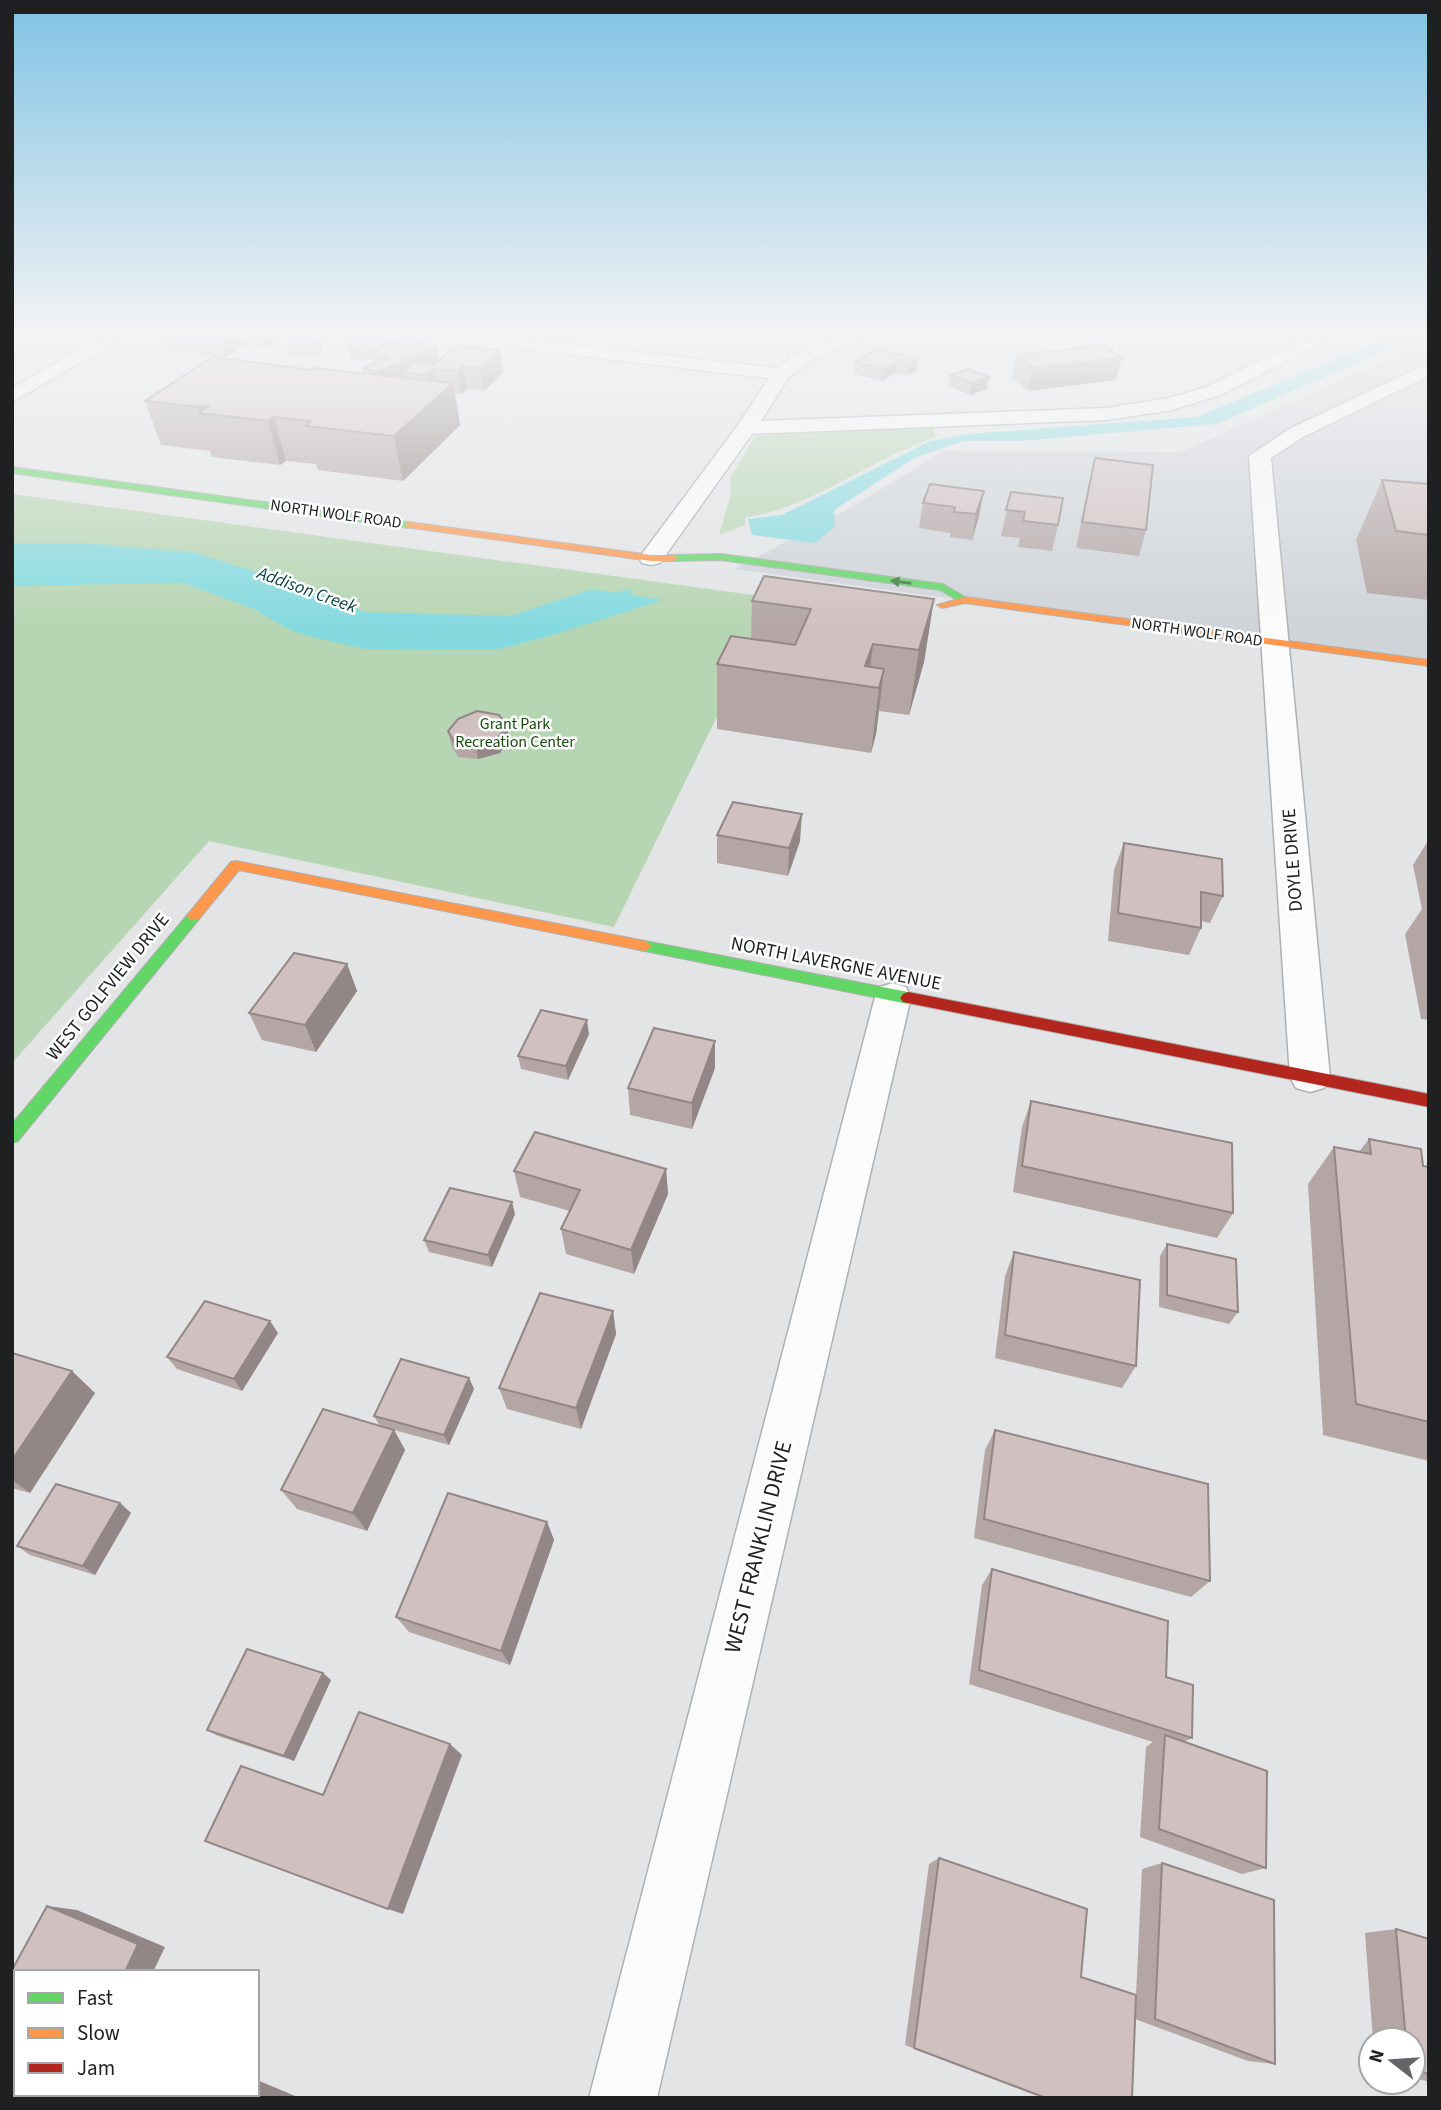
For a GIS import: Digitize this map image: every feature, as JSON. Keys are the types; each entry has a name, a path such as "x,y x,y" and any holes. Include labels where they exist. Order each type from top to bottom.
{"main road":[{"name":"NORTH WOLF ROAD","path":"12,470 656,558 721,557 943,587 965,600"},
{"name":"NORTH WOLF ROAD","path":"656,558 710,575"},
{"name":"NORTH WOLF ROAD","path":"922,604 936,606 965,600 1429,663"},
{"name":"NORTH LAVERGNE AVENUE","path":"236,865 1429,1101"},
{"name":"WEST GOLFVIEW DRIVE","path":"12,1136 236,865"}],"street":[{"path":"656,558 744,431"},
{"name":"DOYLE DRIVE","path":"1299,431 1260,456 1310,1077"},
{"name":"WEST FRANKLIN DRIVE","path":"623,2098 893,997"}],"shaded area":[{"path":"1227,431 1429,431 1429,663 734,569 850,508 944,451 1181,452"}],"green space":[{"path":"845,431 934,431 936,437 795,504 745,518 745,525 719,535 730,498 731,476 757,436"},
{"name":"Grant Park Recreation Center","path":"12,494 775,598 614,927 209,841 12,1063"}],"water":[{"path":"1130,431 1018,441 964,441 916,457 834,510 835,527 815,543 752,535 748,519 782,515 930,441 970,434"},
{"path":"12,543 77,543 192,552 286,581 365,612 510,616 592,589 663,600 497,650 364,649 292,631 254,609 183,583 12,586"}],"building":[{"path":"354,431 399,431 394,436"},
{"path":"1095,458 1153,465 1146,530 1082,522"},
{"path":"1382,480 1429,484 1429,535 1396,531"},
{"path":"930,484 984,491 976,514 954,512 955,507 923,503"},
{"path":"1011,492 1063,498 1058,525 1023,521 1025,512 1006,510"},
{"path":"764,576 934,599 919,650 873,644 865,666 884,669 879,688 717,664 731,636 795,645 811,609 752,601"},
{"path":"477,711 499,715 507,726 497,739 476,745 455,743 448,731 458,719"},
{"path":"733,802 802,814 789,848 717,835"},
{"path":"1124,843 1222,859 1223,896 1201,892 1201,928 1118,913"},
{"path":"294,953 347,964 305,1025 249,1013"},
{"path":"541,1010 587,1020 566,1066 518,1056"},
{"path":"654,1028 715,1041 692,1103 628,1088"},
{"path":"1031,1101 1232,1143 1233,1213 1022,1166"},
{"path":"535,1132 666,1169 631,1250 561,1229 580,1190 514,1171"},
{"path":"1369,1139 1421,1149 1423,1166 1429,1167 1429,1422 1356,1404 1334,1147 1371,1154"},
{"path":"450,1188 512,1202 488,1255 424,1240"},
{"path":"1167,1244 1236,1259 1238,1312 1167,1295"},
{"path":"1014,1252 1140,1280 1136,1366 1005,1335"},
{"path":"540,1293 613,1311 576,1408 499,1388"},
{"path":"205,1301 270,1321 234,1379 167,1357"},
{"path":"12,1353 72,1371 12,1460"},
{"path":"401,1359 469,1378 444,1435 374,1416"},
{"path":"323,1409 394,1430 353,1513 281,1490"},
{"path":"995,1430 1208,1484 1210,1581 984,1519"},
{"path":"56,1484 120,1503 83,1566 17,1546"},
{"path":"448,1493 547,1522 501,1651 396,1617"},
{"path":"992,1569 1168,1621 1166,1677 1193,1685 1192,1738 979,1670"},
{"path":"247,1649 323,1673 284,1756 207,1730"},
{"path":"359,1712 450,1744 388,1909 205,1841 241,1766 323,1795"},
{"path":"1165,1735 1267,1771 1266,1868 1159,1829"},
{"path":"939,1858 1087,1909 1081,1977 1136,1995 1132,2098 1046,2098 914,2048"},
{"path":"1162,1863 1274,1900 1275,2064 1155,2019"},
{"path":"47,1906 138,1944 126,1970 14,1970 14,2058 12,1970"},
{"path":"1396,1929 1429,1939 1429,2074 1427,2026 1405,2026"},
{"path":"259,2095 267,2098 117,2098"}],"waterway":[{"name":"Addison Creek","path":"601,601 627,592"}],"traffic: fast":[{"path":"12,470 408,525"},
{"path":"673,558 721,557 943,587 965,600"},
{"path":"12,1136 194,916"},
{"path":"645,946 908,998"}],"traffic: slow":[{"path":"408,525 651,558 673,558"},
{"path":"942,605 965,600 1429,663"},
{"path":"194,916 236,865 645,946"}],"traffic: jam":[{"path":"908,998 1429,1101"}]}
